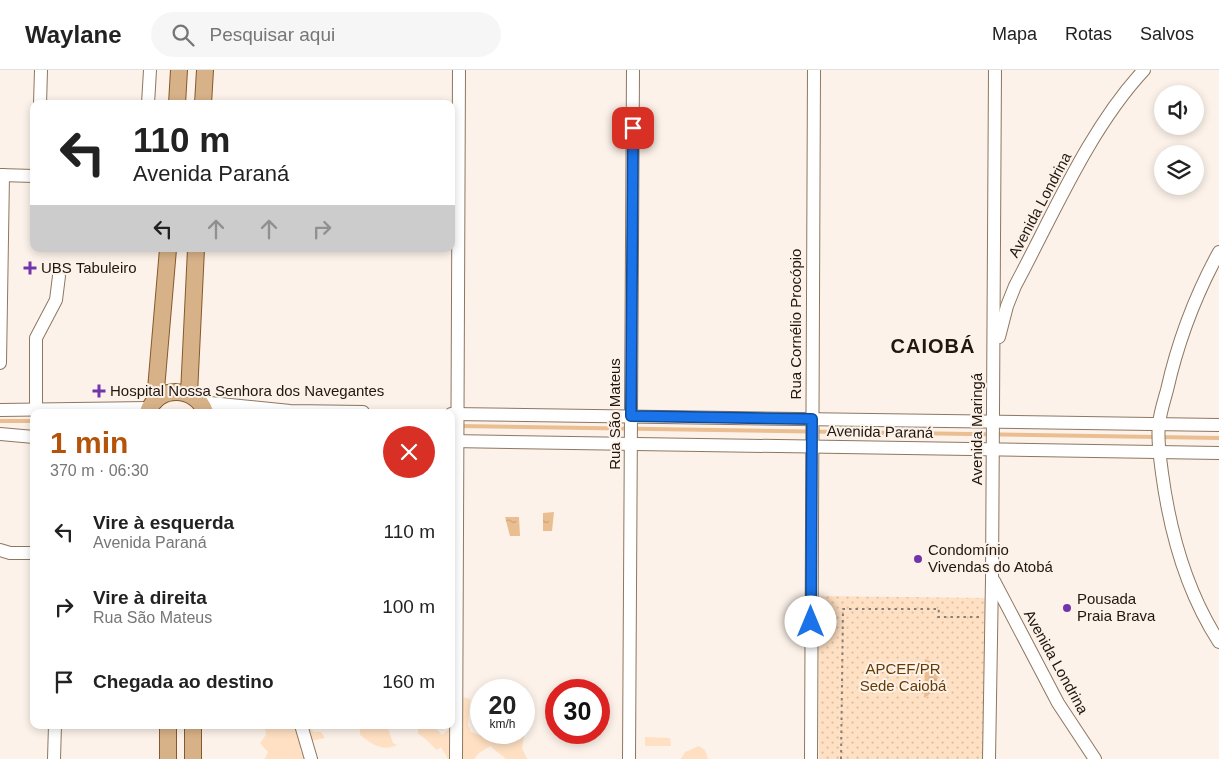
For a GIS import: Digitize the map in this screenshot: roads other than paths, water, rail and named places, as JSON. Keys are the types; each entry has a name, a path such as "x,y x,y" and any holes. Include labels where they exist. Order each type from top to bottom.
{"main road":[{"path":"178,100 179,70"},
{"path":"204,100 205,70"},
{"path":"150,407 168,252"},
{"path":"150,407 170,392 198,403 196,252"},
{"path":"168,729 168,759"},
{"path":"193,729 193,759"}],"street":[{"path":"40,100 41,70"},
{"path":"148,100 150,70"},
{"path":"456,759 459,70"},
{"name":"Rua São Mateus","path":"629,759 633,70"},
{"name":"Rua Cornélio Procópio","path":"811,759 814,70"},
{"name":"Avenida Maringá","path":"989,759 992,617 995,70"},
{"name":"Avenida Londrina","path":"994,369 1001,329 1015,286 1106,118 1144,70"},
{"path":"0,363 1,175 30,176"},
{"path":"1219,252 1189,314 1176,352 1159,425 1159,452 1169,514 1182,566 1198,605 1219,642"},
{"path":"59,276 56,300 36,338 36,409 150,407"},
{"path":"994,277 1002,287 1015,286"},
{"path":"198,403 259,409"},
{"path":"0,410 30,409"},
{"name":"Avenida Paraná","path":"456,415 812,422 993,421 1159,425 1219,424"},
{"path":"0,434 30,437"},
{"name":"Avenida Paraná","path":"456,439 631,440 993,450 1219,453"},
{"path":"0,550 10,553 30,553"},
{"name":"Avenida Londrina","path":"992,579 1058,703 1095,759"},
{"path":"54,759 55,729"},
{"path":"302,729 311,759"}],"water":[{"path":"554,512 552,531 543,531 543,513"},
{"path":"505,517 519,517 520,536 510,536"},
{"path":"925,659 935,666 937,678 933,690 924,698"}],"waterway":[{"path":"0,421 30,421"},
{"path":"458,426 1219,438"}],"place":[{"name":"UBS Tabuleiro","path":"30,268"},
{"name":"Hospital Nossa Senhora dos Navegantes","path":"99,391"},
{"name":"Condomínio Vivendas do Atobá","path":"918,559"},
{"name":"Pousada Praia Brava","path":"1067,608"}],"district":[{"name":"CAIOBÁ","path":"933,346"}],"park label":[{"name":"APCEF/PR Sede Caiobá","path":"903,678"}]}
